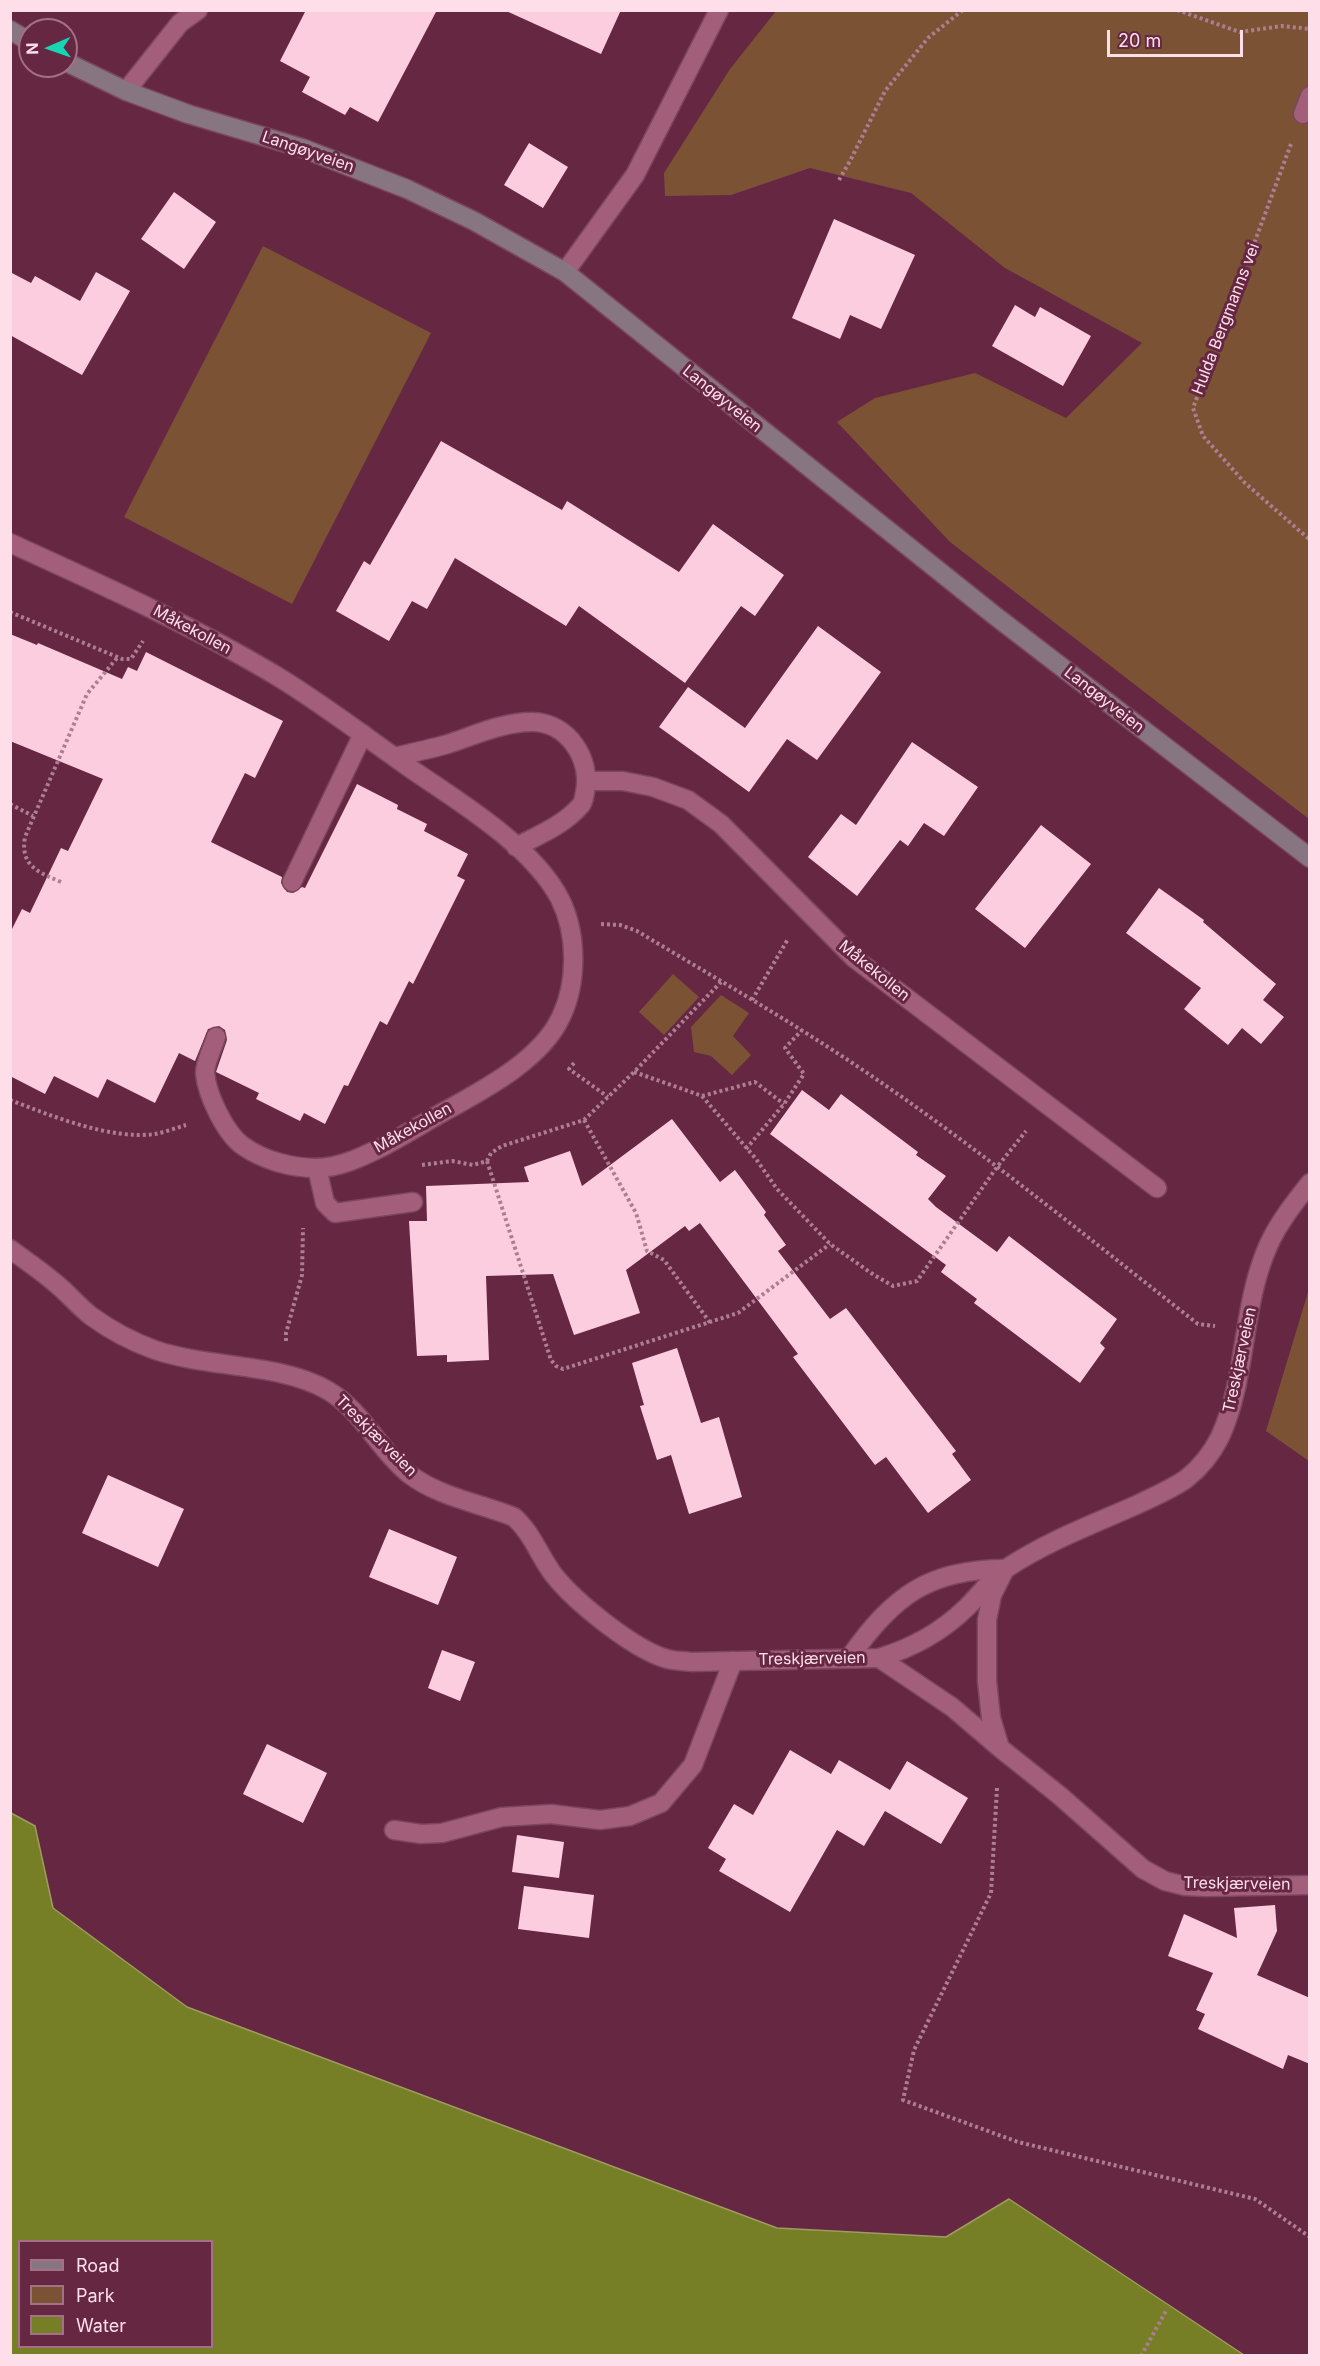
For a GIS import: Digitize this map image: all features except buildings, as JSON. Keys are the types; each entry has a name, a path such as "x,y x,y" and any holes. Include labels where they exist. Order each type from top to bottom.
{"main road":[{"name":"Langøyveien","path":"78,68 126,91 188,114 302,148 407,189 474,221 565,272 994,615 1310,858"}],"street":[{"path":"126,91 180,24 198,10"},
{"path":"565,272 635,175 719,10"},
{"path":"1303,114 1310,96"},
{"name":"Måkekollen","path":"10,543 160,612 282,679 476,813 516,847 541,870 559,897 571,927 573,961 570,992 561,1018 543,1043 520,1064 481,1091 381,1147 346,1163 317,1168 281,1164 242,1145 223,1121 209,1094 205,1070 216,1037"},
{"path":"394,757 510,724 535,722 555,728 572,740 584,760 588,781 583,803 565,821 516,847"},
{"path":"292,882 363,735"},
{"name":"Måkekollen","path":"588,781 623,781 653,787 688,800 722,824 854,958 1157,1188"},
{"path":"317,1168 325,1203 335,1213 413,1202"},
{"name":"Treskjærveien","path":"10,1249 54,1281 90,1315 123,1335 154,1349 183,1358 285,1375 305,1380 328,1390 347,1404 392,1457 410,1474 438,1491 514,1517 523,1525 552,1572 566,1589 620,1633 648,1651 671,1660 879,1658 908,1649 932,1636 963,1611 1005,1569 1047,1545 1159,1494 1186,1479 1206,1460 1219,1439 1232,1409 1241,1370 1246,1329 1269,1244 1288,1212 1310,1183"},
{"path":"850,1657 870,1629 901,1599 927,1582 954,1573 1005,1569 992,1595 987,1620 987,1681 991,1718 1000,1748"},
{"name":"Treskjærveien","path":"879,1658 952,1707 1059,1795 1143,1869 1165,1881 1185,1886 1206,1887 1310,1885"},
{"path":"394,1830 421,1834 442,1833 502,1817 551,1814 600,1820 630,1816 661,1803 693,1765 733,1661"}],"path":[{"path":"839,180 885,91 928,38 963,10"},
{"path":"1177,10 1240,32 1282,26 1310,29"},
{"name":"Hulda Bergmanns vei","path":"1303,114 1193,408 1203,436 1245,483 1310,540"},
{"path":"10,612 126,660 136,653 160,612"},
{"path":"60,882 38,872 29,864 24,847 26,837 33,816 87,694 117,658"},
{"path":"10,804 33,816"},
{"path":"752,1000 806,910"},
{"path":"571,927 620,925 637,930 802,1030 877,1079 997,1167 1198,1324"},
{"path":"721,982 584,1120 502,1146 491,1153 487,1161 551,1360 562,1369 570,1368 738,1313 830,1244"},
{"path":"746,1149 784,1104 804,1074 785,1048 802,1030"},
{"path":"634,1072 702,1096 777,1189 830,1244 893,1286 917,1281 997,1167 1047,1105"},
{"path":"702,1096 755,1082 784,1104"},
{"path":"10,1100 95,1128 130,1135 156,1134 191,1124"},
{"path":"584,1120 636,1213 647,1251 664,1260 711,1323"},
{"path":"417,1165 452,1161 473,1165 487,1161"},
{"path":"285,1375 286,1333 302,1275 302,1221"},
{"path":"1000,1748 991,1893 914,2050 903,2100 1018,2142 1255,2199 1310,2237"},
{"path":"1141,2355 1167,2309"}],"green space":[{"path":"776,11 1309,11 1309,819 950,542 837,422 875,398 975,373 1066,418 1142,343 1005,268 911,193 810,168 731,195 665,196 664,173 730,69"},
{"path":"263,246 431,333 292,604 124,517"},
{"path":"673,974 699,997 664,1035 639,1012"},
{"path":"721,995 749,1013 733,1036 751,1055 732,1075 711,1056 694,1052 691,1027"},
{"path":"1309,1289 1309,1461 1266,1431"}],"water":[{"path":"11,1813 35,1826 53,1908 187,2007 777,2228 946,2237 1009,2199 1244,2355 11,2355"}]}
